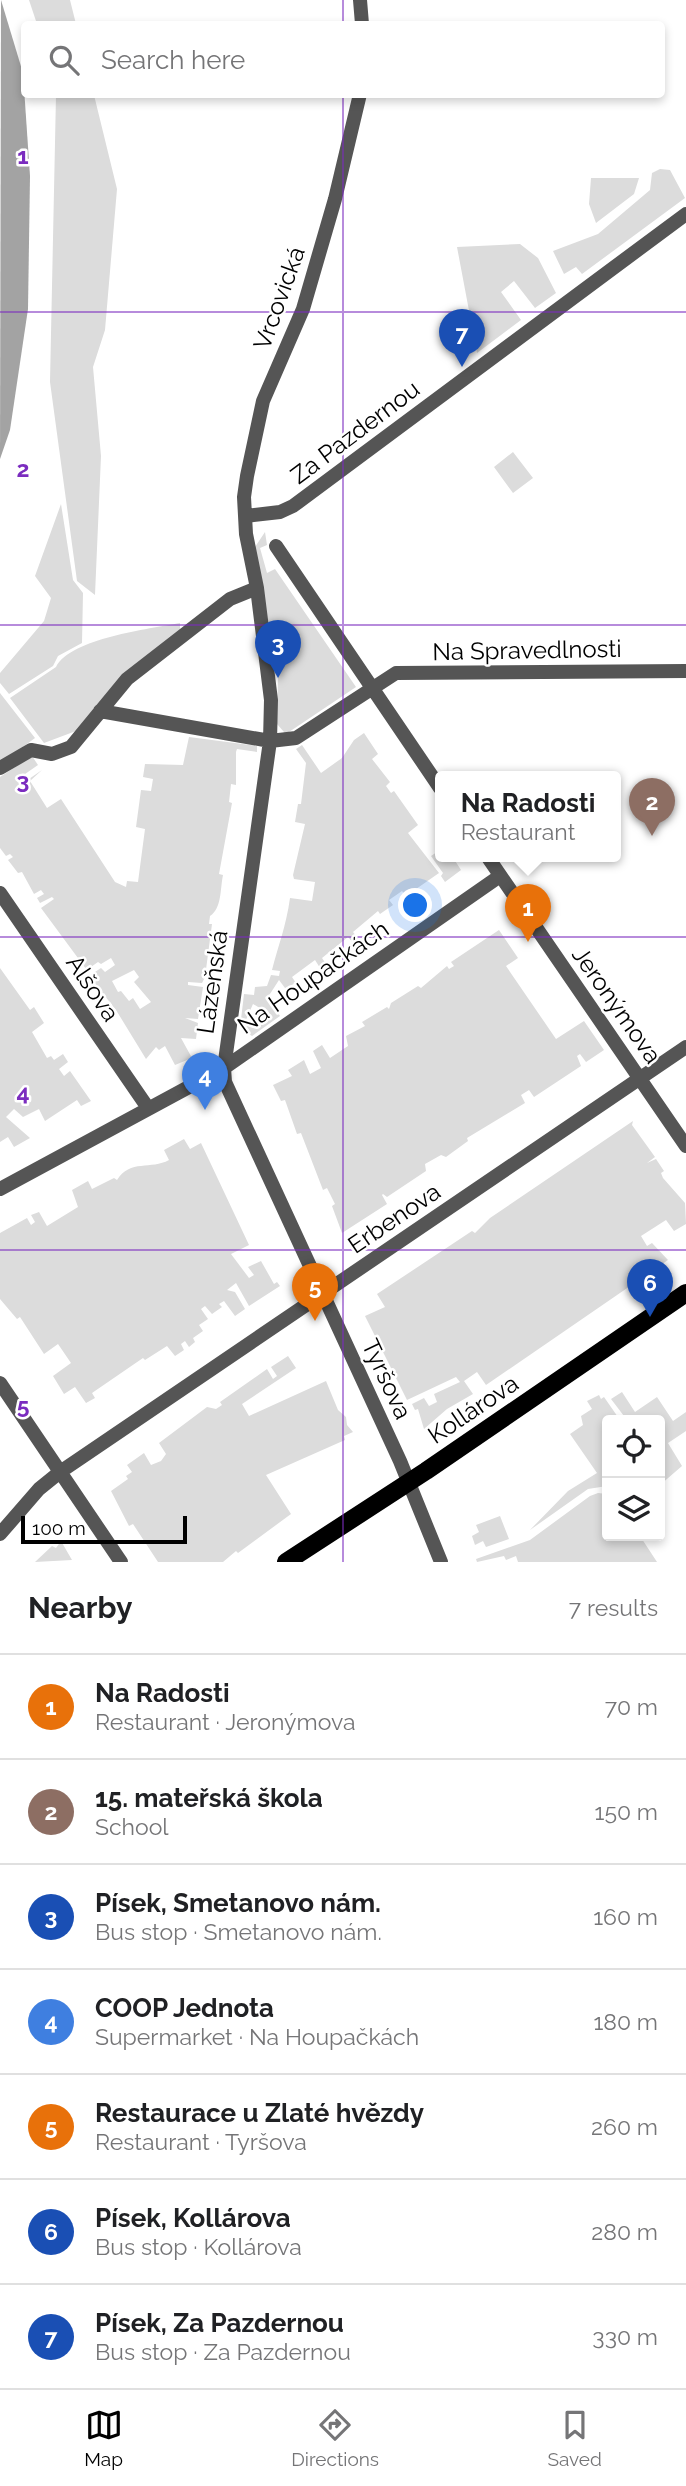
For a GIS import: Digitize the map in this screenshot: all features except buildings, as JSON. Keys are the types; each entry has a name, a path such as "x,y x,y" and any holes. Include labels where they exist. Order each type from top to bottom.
{"main road":[{"name":"Kollárova","path":"286,1562 409,1482 686,1293"}],"street":[{"path":"360,0 362,21"},
{"name":"Vrcovická","path":"257,587 246,516 247,476 263,401 303,309 335,199 359,98"},
{"name":"Za Pazdernou","path":"246,516 280,512 293,506 686,214"},
{"path":"276,546 435,780"},
{"path":"0,768 32,750 61,753 86,731 134,673 230,598 257,587"},
{"name":"Lázeňská","path":"257,587 271,700 270,741 224,1068 225,1082 322,1294"},
{"name":"Na Spravedlnosti","path":"270,741 296,738 372,686 396,674 686,671"},
{"path":"100,711 270,741"},
{"name":"Jeronýmova","path":"491,862 686,1146"},
{"name":"Na Houpačkách","path":"0,1189 224,1068 500,876"},
{"name":"Alšova","path":"0,893 148,1108"},
{"name":"Erbenova","path":"0,1534 39,1489 60,1472 686,1048"},
{"name":"Tyršova","path":"322,1294 409,1482 441,1562"},
{"path":"0,1383 121,1562"}],"shaded area":[{"path":"1,0 21,66 21,98 25,98 30,176 28,309 10,430 0,459"},
{"path":"29,0 70,0 75,21 36,21"},
{"path":"56,98 95,98 117,189 105,330 93,367 101,456 95,595 77,581 50,382"},
{"path":"660,169 670,170 685,198 582,274 576,267 564,274 553,251 598,234 650,190 652,173"},
{"path":"591,178 639,178 634,194 596,223 589,204"},
{"path":"520,244 538,258 556,293 535,308 514,281 501,292 521,320 477,353 457,247"},
{"path":"513,452 533,478 513,493 494,467"},
{"path":"61,504 73,580 83,593 82,643 58,656 53,666 9,694 0,683 0,673 44,621 51,598 35,576"},
{"path":"265,532 267,545 260,548 267,573 275,569 356,687 283,736 284,732 277,724 278,676 271,660 255,547"},
{"path":"180,623 180,632 76,731 44,743 10,698 56,667 64,657 77,649 112,636"},
{"path":"0,693 35,738 0,764"},
{"path":"364,733 378,754 372,759 390,782 386,786 391,793 394,791 418,825 408,833 439,873 406,896 402,891 389,900 393,905 380,914 378,911 353,932 360,941 355,945 348,937 322,958 328,967 322,971 315,960 292,977 296,983 285,988 279,980 268,997 280,1016 252,1036 240,1028 244,994 254,995 255,987 267,986 271,975 279,976 280,971 272,970 290,898 312,901 315,882 294,879 293,875 305,824 295,822 298,804 301,804 306,763 296,749 302,745 321,773 342,758 354,740","holes":["253,1004 268,1013 260,1026 256,1024 253,1028 245,1022"]},
{"path":"189,737 257,746 257,752 237,749 236,752 236,785 231,784 229,802 232,803 219,874 223,875 221,892 217,908 210,916 209,924 212,924 205,977 202,983 188,982 188,985 203,987 198,1019 185,1018 198,1023 196,1039 181,1038 192,1058 175,1065 165,1046 159,1050 156,1047 146,1059 116,1010 89,976 101,968 105,972 115,965 111,958 101,964 98,962 88,969 89,973 41,908 54,899 52,897 40,903 37,898 44,894 41,890 34,894 22,872 18,873 8,860 13,857 10,854 6,856 0,848 0,777 32,756 38,765 25,774 29,779 42,770 30,781 47,808 61,799 115,882 126,887 127,881 138,882 145,829 136,827 141,790 151,791 153,779 143,777 145,764 183,765","holes":["134,970 139,977 134,982 151,1002 140,1009 133,998 129,1001 121,991 118,992 112,981"]},
{"path":"435,862 456,862 461,870 445,882 441,876 443,873"},
{"path":"499,930 518,958 506,966 556,1039 584,1021 604,1050 586,1062 580,1054 577,1056 581,1066 534,1097 529,1090 521,1095 525,1103 467,1138 468,1141 446,1157 441,1155 425,1164 426,1171 387,1197 382,1195 387,1204 342,1233 332,1206 335,1204 327,1188 323,1190 301,1133 297,1134 285,1100 281,1101 273,1085 292,1076 288,1070 304,1060 310,1074 321,1068 313,1051 322,1045 330,1058 348,1046 346,1036 365,1026 362,1022 387,1007 389,1009 391,1003 418,986 421,988 447,966 449,969 454,966 451,962"},
{"path":"0,968 30,1010 34,1007 44,1023 32,1032 47,1058 51,1056 54,1060 63,1054 68,1062 59,1069 64,1076 70,1071 91,1101 81,1106 77,1100 45,1121 39,1109 23,1117 14,1109 6,1117 30,1138 14,1147 8,1137 0,1142"},
{"path":"633,1121 632,1125 655,1157 647,1163 656,1159 664,1171 661,1173 663,1178 685,1203 686,1224 674,1231 666,1220 641,1236 647,1246 652,1243 668,1260 486,1385 477,1372 464,1381 473,1394 447,1409 424,1429 418,1409 415,1410 412,1404 424,1398 429,1406 437,1402 434,1394 460,1382 456,1377 407,1400 365,1316 385,1307 377,1294 472,1231 475,1233 490,1218"},
{"path":"184,1139 190,1149 201,1143 249,1245 231,1254 249,1278 254,1275 248,1267 261,1261 274,1284 277,1282 280,1286 249,1306 236,1283 227,1290 235,1292 245,1309 235,1316 224,1301 219,1304 222,1307 212,1314 205,1306 201,1309 208,1319 199,1325 203,1331 193,1338 195,1342 189,1347 185,1341 181,1344 184,1350 175,1356 167,1346 145,1360 143,1358 92,1393 95,1398 86,1403 75,1387 64,1394 53,1376 71,1363 58,1344 44,1354 20,1317 17,1319 0,1299 0,1233 27,1218 31,1225 35,1222 31,1215 39,1212 47,1226 78,1207 72,1190 88,1181 92,1189 114,1178 117,1180 128,1169 169,1160 164,1150"},
{"path":"288,1356 296,1368 242,1404 249,1416 326,1381 338,1410 346,1417 347,1425 353,1432 344,1436 345,1440 266,1475 291,1514 238,1553 236,1551 223,1562 158,1562 133,1524 129,1526 111,1491 128,1479 126,1476 132,1472 127,1465 144,1453 151,1465 161,1461 166,1454 159,1443 207,1407 216,1409 222,1405 220,1402 267,1369 273,1379 277,1376 271,1367"},
{"path":"622,1392 635,1412 657,1397 673,1421 686,1412 686,1431 668,1443 682,1466 665,1481 665,1415 623,1415 611,1399"},
{"path":"599,1395 601,1399 604,1397 617,1415 602,1415 602,1487 588,1489 530,1530 568,1491 597,1473 570,1434 583,1425 581,1416 592,1409 587,1401"},
{"path":"602,1493 602,1541 643,1541 657,1562 518,1562 516,1556 506,1560 504,1556 477,1562 476,1559 530,1540 590,1496"},
{"path":"500,1516 509,1539 486,1547 483,1541 475,1545 472,1536 479,1532 476,1525"},
{"path":"61,1541 72,1560 35,1562 52,1546 56,1548"}],"place":[{"name":"Písek, Za Pazdernou","path":"462,367"},
{"name":"Písek, Smetanovo nám.","path":"278,678"},
{"name":"15. mateřská škola","path":"652,836"},
{"name":"Na Radosti","path":"528,942"},
{"name":"COOP Jednota","path":"205,1110"},
{"name":"Písek, Kollárova","path":"650,1317"},
{"name":"Restaurace u Zlaté hvězdy","path":"315,1321"}]}
